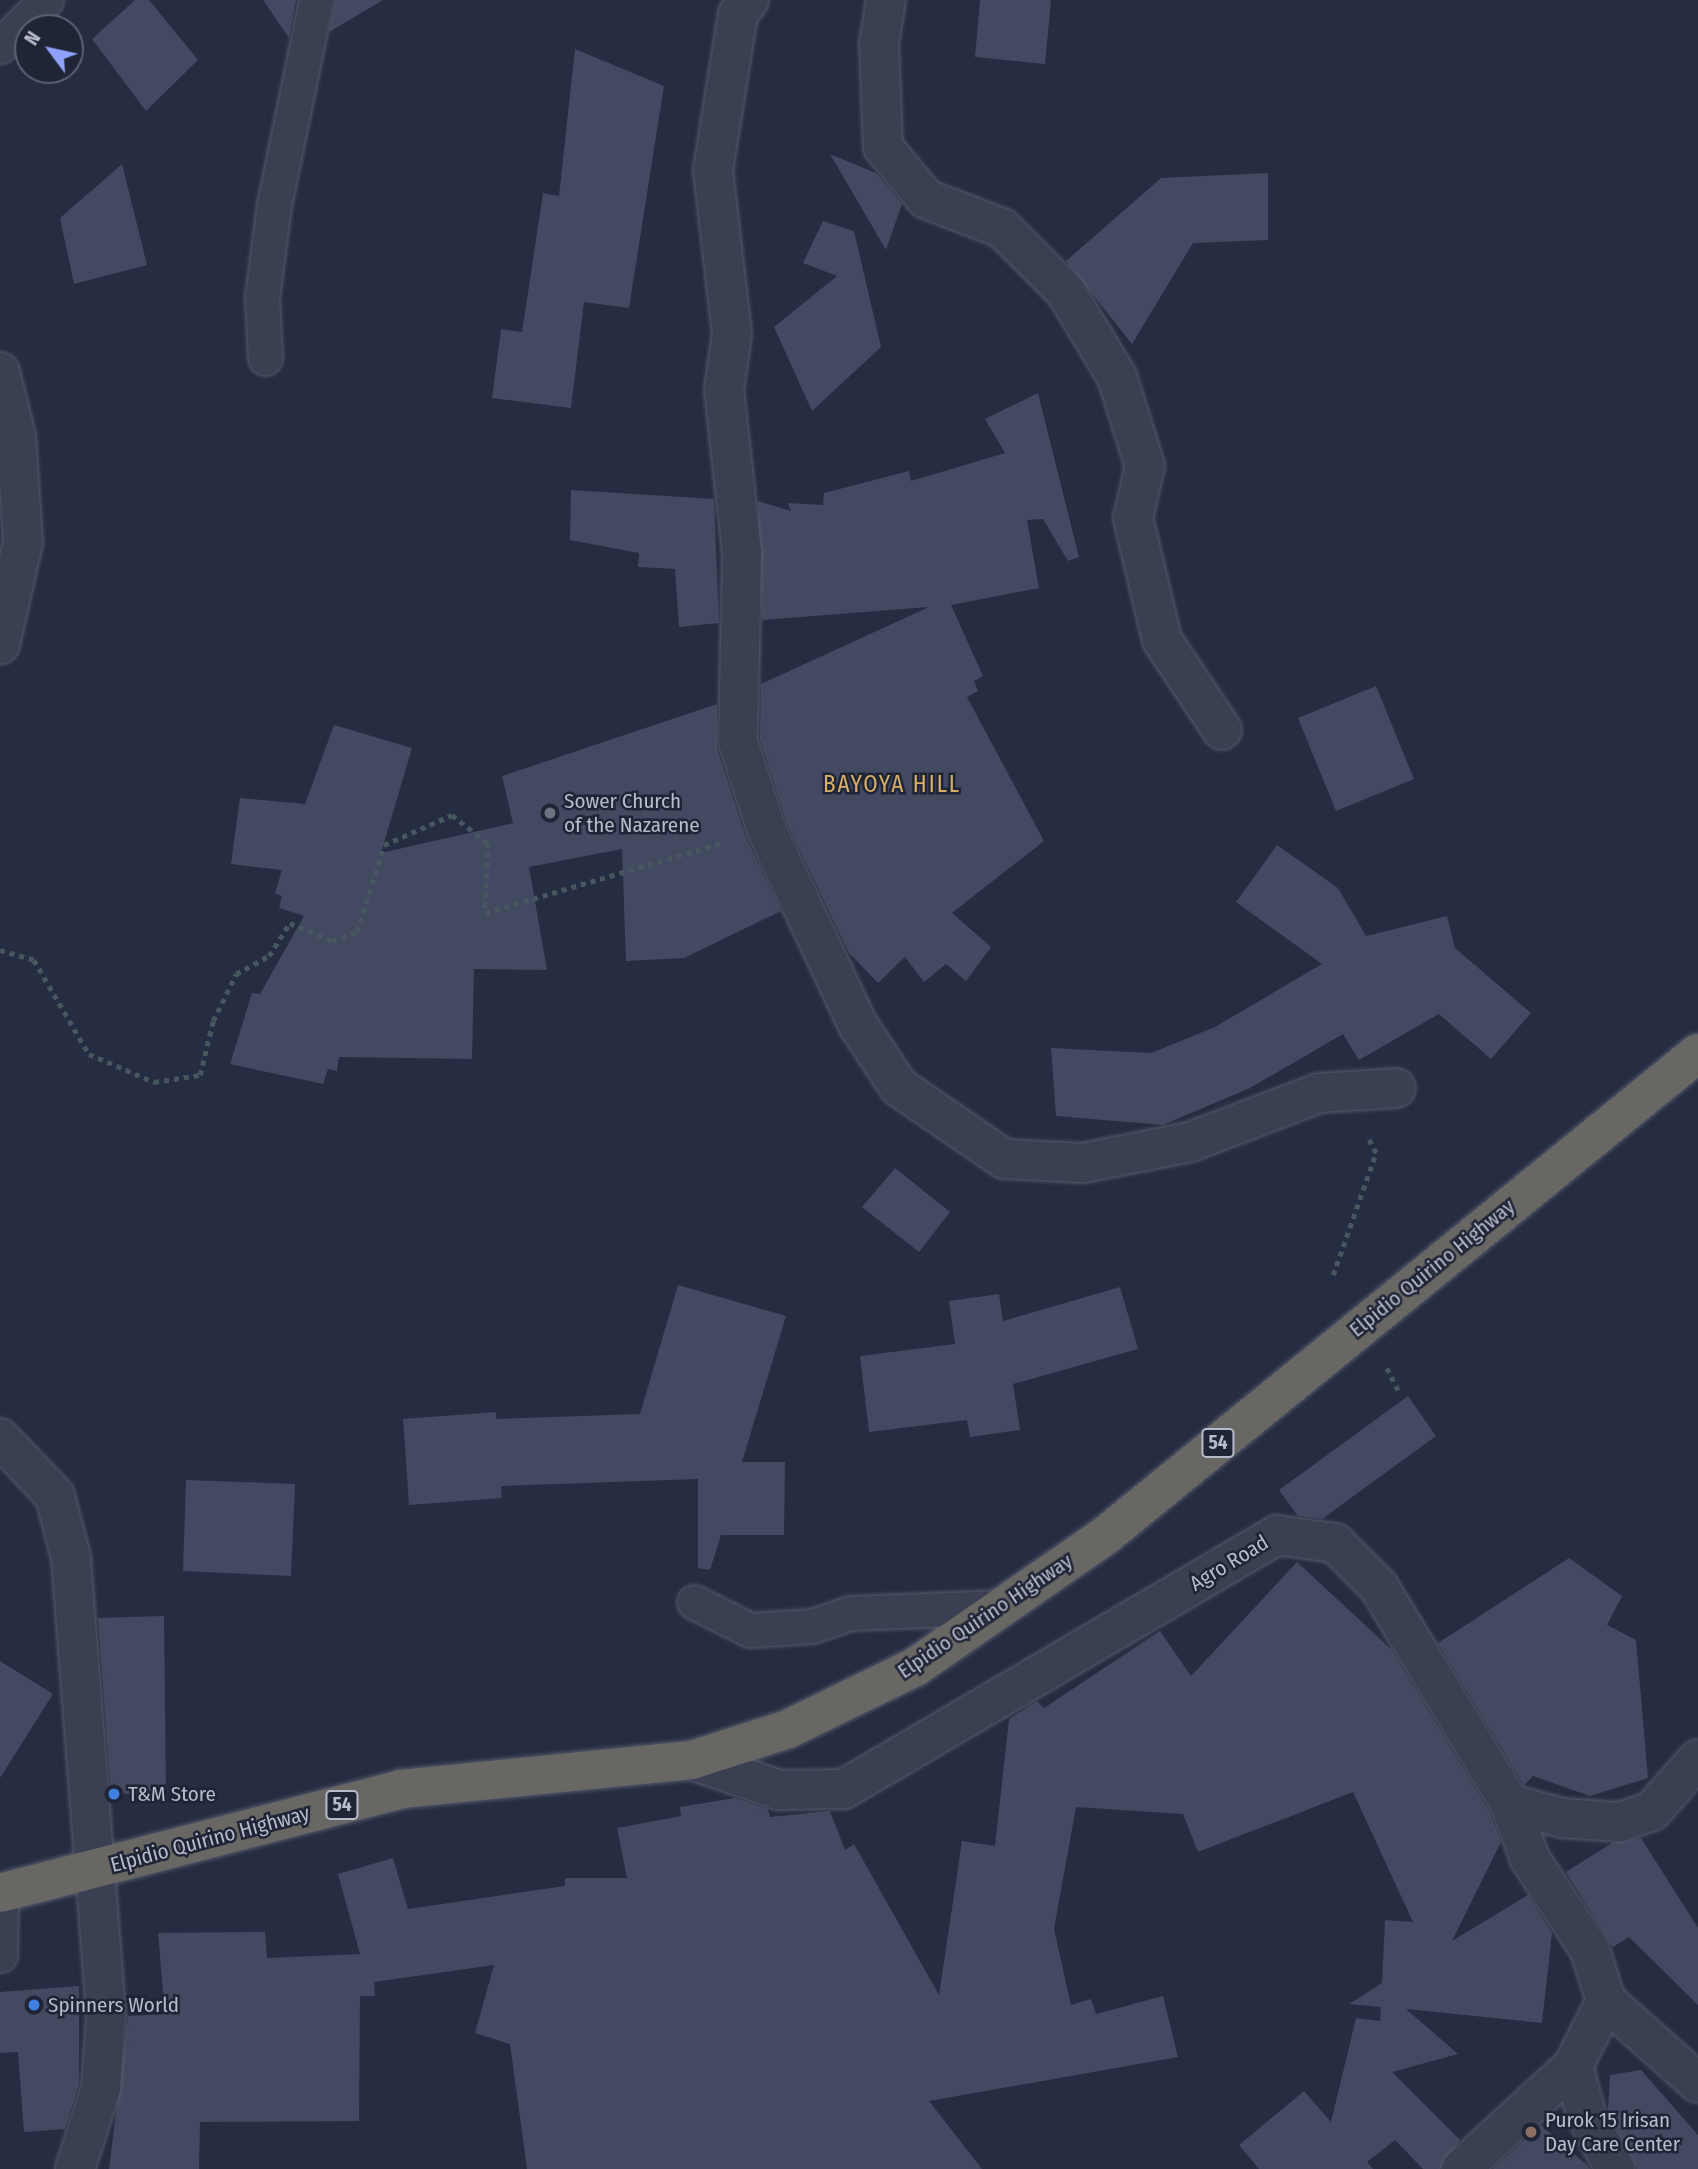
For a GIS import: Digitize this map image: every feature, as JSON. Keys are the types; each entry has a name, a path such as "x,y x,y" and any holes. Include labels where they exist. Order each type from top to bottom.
{"highway":[{"name":"Elpidio Quirino Highway","path":"1,1892 401,1790 692,1760 788,1729 915,1667 1106,1535 1698,1052"}],"street":[{"path":"749,0 738,14 713,170 732,334 724,390 742,552 738,741 767,831 858,1025 899,1087 1004,1159 1083,1163 1190,1142 1319,1093 1396,1088"},
{"path":"886,0 879,43 883,148 926,199 1002,228 1066,292 1116,377 1145,466 1133,518 1162,640 1222,730"},
{"path":"0,372 16,437 23,542 0,644"},
{"path":"0,1438 55,1496 71,1558 90,1870 102,1934 106,2015 101,2088 75,2169"},
{"name":"Agro Road","path":"692,1760 779,1790 844,1789 1277,1535 1335,1543 1379,1587 1510,1804 1530,1859 1590,1950 1606,2001"},
{"path":"1510,1804 1563,1818 1620,1822 1652,1811 1698,1759"},
{"path":"1461,2169 1573,2066 1606,2001 1698,2083"},
{"path":"1573,2066 1587,2117 1615,2169"}],"lane":[{"path":"0,46 46,0"},
{"path":"265,358 262,297 274,205 316,0"},
{"path":"694,1602 750,1630 811,1626 850,1613 1002,1607"},
{"path":"0,1955 1,1892"}],"path":[{"path":"0,950 34,960 89,1054 154,1082 200,1075 213,1021 236,974 269,956 290,923 332,941 357,932 384,845 452,815 488,843 485,912 767,831"},
{"path":"1333,1275 1376,1153 1358,1120 1396,1088"}],"building":[{"path":"135,0 149,0 198,60 146,111 92,39"},
{"path":"263,0 296,0 289,38"},
{"path":"335,0 383,0 329,32"},
{"path":"980,0 1051,0 1045,64 975,57"},
{"path":"575,49 664,86 629,308 584,302 571,408 492,398 501,329 522,332 543,193 559,196"},
{"path":"830,154 876,173 902,204 886,250"},
{"path":"122,164 147,265 74,284 60,218"},
{"path":"1268,173 1268,240 1193,243 1132,344 1066,261 1161,178"},
{"path":"823,221 854,231 881,347 812,411 774,327 837,276 803,263"},
{"path":"1038,393 1079,557 1068,561 1043,519 1027,520 1039,588 951,605 983,676 974,681 978,691 967,697 1044,841 952,913 991,947 966,981 946,964 924,982 905,957 878,983 849,953 787,823 760,739 761,684 929,607 762,620 758,501 791,511 788,503 823,505 824,493 909,471 911,481 1005,453 985,419"},
{"path":"571,490 714,499 719,623 679,627 675,569 638,567 639,553 570,540"},
{"path":"1376,686 1414,779 1336,811 1298,718"},
{"path":"717,704 717,749 746,838 781,911 684,958 626,961 622,849 529,867 547,970 474,969 472,1059 339,1057 337,1071 328,1069 323,1084 230,1064 252,993 260,994 304,916 279,908 282,896 275,893 282,870 231,864 240,798 305,804 334,725 412,748 381,853 513,823 502,776"},
{"path":"1277,845 1338,888 1366,936 1447,916 1455,948 1531,1013 1491,1059 1439,1014 1359,1060 1343,1034 1250,1088 1163,1125 1056,1116 1051,1048 1151,1053 1215,1027 1322,964 1236,902"},
{"path":"895,1168 950,1212 919,1252 862,1207"},
{"path":"678,1285 786,1316 742,1462 785,1462 784,1535 721,1535 710,1570 698,1568 698,1479 501,1486 502,1498 409,1505 403,1419 496,1412 496,1419 640,1414"},
{"path":"1120,1287 1138,1349 1013,1384 1020,1430 970,1437 967,1420 869,1432 860,1356 955,1344 949,1301 999,1294 1003,1321"},
{"path":"1408,1396 1436,1436 1322,1519 1298,1516 1279,1490"},
{"path":"186,1480 295,1484 291,1576 183,1571"},
{"path":"1569,1558 1622,1596 1607,1625 1636,1640 1648,1778 1590,1796 1533,1776 1524,1785 1438,1643"},
{"path":"1297,1562 1391,1649 1490,1813 1501,1842 1452,1941 1528,1895 1552,1933 1542,2023 1406,2009 1458,2054 1392,2072 1460,2140 1440,2169 1423,2169 1395,2140 1367,2162 1373,2169 1259,2169 1239,2145 1304,2091 1331,2122 1356,2018 1380,2021 1381,2007 1349,2004 1382,1983 1385,1920 1413,1922 1353,1792 1198,1852 1183,1814 1076,1807 1054,1929 1071,2005 1091,1999 1096,2014 1163,1996 1178,2057 929,2101 982,2169 527,2169 510,2044 475,2033 494,1965 374,1982 375,1996 360,1996 359,2121 200,2122 199,2169 109,2169 128,2016 165,2014 158,1933 265,1932 267,1958 360,1954 338,1874 393,1858 408,1909 565,1886 565,1878 627,1878 617,1828 681,1816 680,1807 735,1798 768,1809 770,1817 830,1811 845,1850 854,1844 939,1995 962,1841 995,1846 1009,1719 1037,1701 1044,1708 1160,1631 1191,1676"},
{"path":"164,1616 166,1793 111,1794 98,1618"},
{"path":"0,1661 53,1694 0,1778"},
{"path":"1641,1838 1698,1928 1698,2005 1629,1937 1613,1947 1566,1872 1612,1843"},
{"path":"79,1986 79,2084 65,2129 24,2132 18,2052 0,2053 0,1992"},
{"path":"1641,2070 1698,2135 1698,2169 1637,2169 1608,2110 1610,2075"},
{"name":"Purok 15 Irisan Day Care Center","path":"1541,2125 1588,2166 1590,2169 1493,2169"}],"place":[{"name":"Sower Church of the Nazarene","path":"550,813"},
{"name":"T&M Store","path":"114,1794"},
{"name":"Spinners World","path":"34,2005"},
{"name":"Purok 15 Irisan Day Care Center","path":"1531,2132"}],"district":[{"name":"BAYOYA HILL","path":"892,784"}]}
